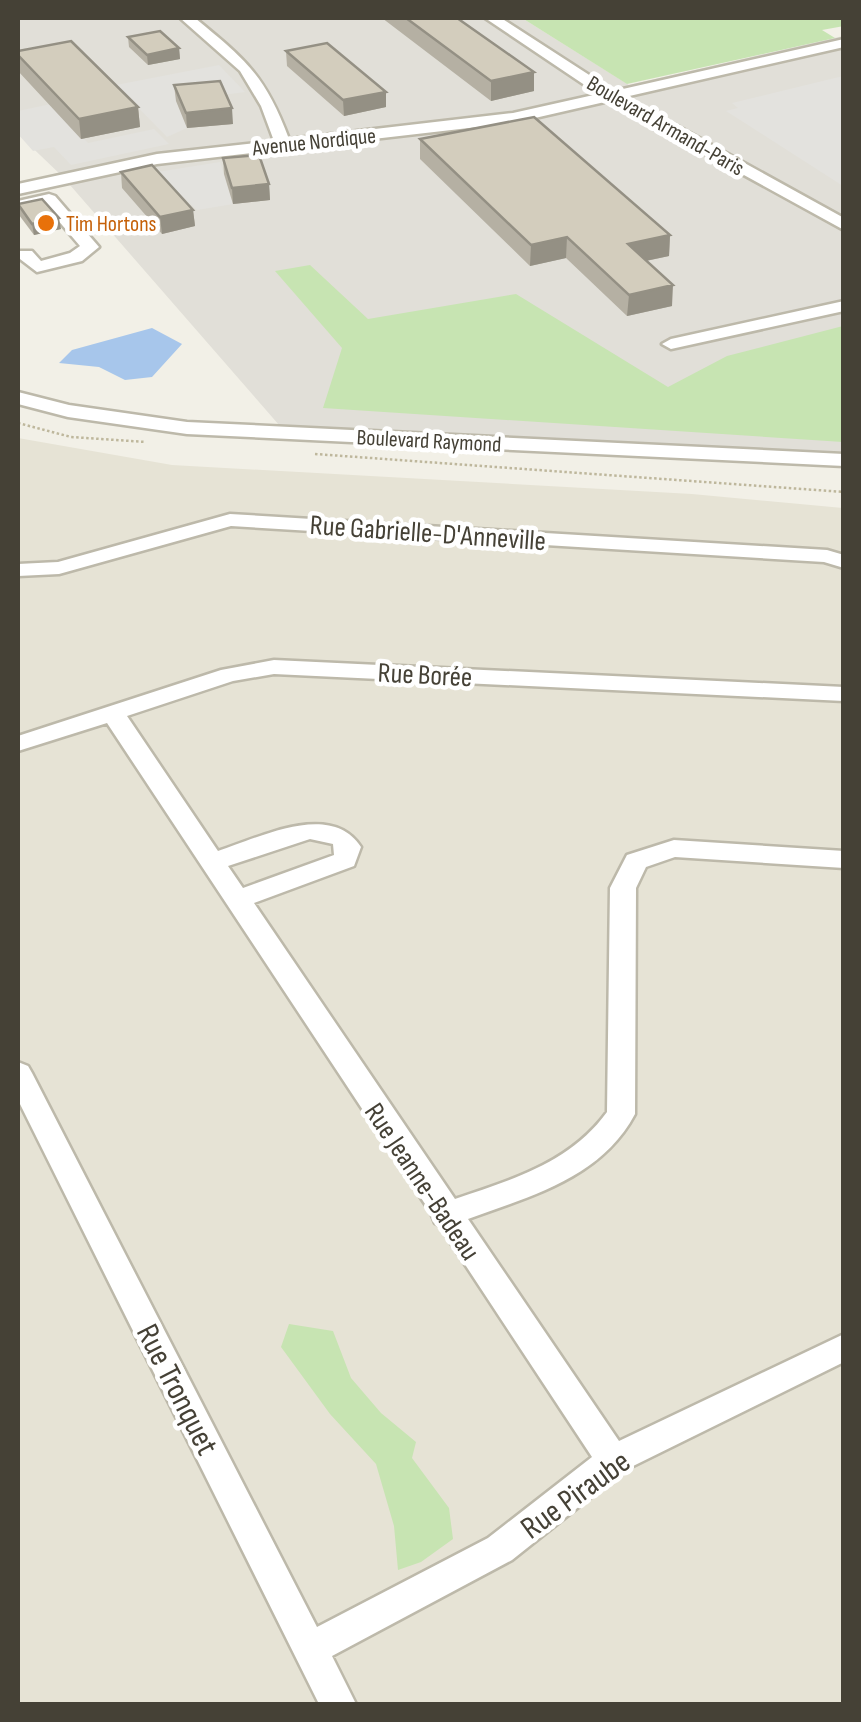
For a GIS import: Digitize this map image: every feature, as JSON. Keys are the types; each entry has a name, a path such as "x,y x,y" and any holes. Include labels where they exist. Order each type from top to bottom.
{"street":[{"path":"187,18 246,68 270,106 283,144"},
{"name":"Boulevard Armand-Paris","path":"492,18 610,94 844,225"},
{"path":"836,44 844,55"},
{"name":"Avenue Nordique","path":"18,189 157,159 470,126 836,44"},
{"path":"18,206 49,199 90,247 76,257 37,267 26,255"},
{"path":"671,344 844,306"},
{"name":"Boulevard Raymond","path":"18,398 68,411 187,428 844,460"},
{"name":"Rue Gabrielle-D'Anneville","path":"18,570 59,568 230,520 827,556 844,562"},
{"name":"Rue Borée","path":"18,744 229,674 274,667 844,694"},
{"name":"Rue Jeanne-Badeau","path":"112,712 612,1460"},
{"path":"212,862 309,832 342,837 349,846 345,860 329,868 237,900"},
{"path":"445,1215 571,1166 610,1134 621,1114 623,888 636,861 674,848 844,860"},
{"name":"Rue Tronquet","path":"18,1073 338,1704"},
{"name":"Rue Piraube","path":"311,1649 500,1549 612,1460 844,1347"}],"path":[{"path":"18,423 71,437 150,442"},
{"path":"309,454 844,492"}],"shaded area":[{"path":"18,18 522,18 629,85 843,36 843,460 286,433 63,177 18,134"},
{"path":"219,65 245,92 177,101 187,128 167,137 116,85"},
{"path":"843,76 843,186 726,111 738,108 732,103"},
{"path":"51,104 88,143 154,129 169,144 71,165 54,147 33,151 18,134 18,111"},
{"path":"220,162 233,204 197,210 157,172"},
{"path":"18,438 172,465 692,494 843,508 843,1704 18,1704"}],"green space":[{"path":"522,18 843,18 844,26 822,30 835,38 627,84"},
{"path":"310,265 368,319 516,294 668,387 727,356 843,326 843,442 323,408 342,348 275,271"},
{"path":"289,1324 333,1331 351,1378 381,1413 416,1442 412,1458 449,1508 453,1539 421,1562 398,1570 394,1526 376,1464 330,1414 281,1347"}],"water":[{"path":"152,328 182,344 152,377 125,380 99,367 59,363 72,350"}],"building":[{"path":"406,18 457,18 534,72 491,81"},
{"path":"160,31 179,48 147,55 128,37"},
{"path":"71,41 138,107 79,119 18,55 18,51"},
{"path":"327,43 386,92 343,100 286,51"},
{"path":"220,81 232,108 186,113 174,85"},
{"path":"534,117 670,235 628,244 673,285 629,295 567,237 531,245 420,139"},
{"path":"259,155 269,184 232,188 223,158"},
{"path":"152,165 193,210 160,217 121,172"},
{"path":"42,199 59,218 32,224 18,204"}],"place":[{"name":"Tim Hortons","path":"46,223"}]}
